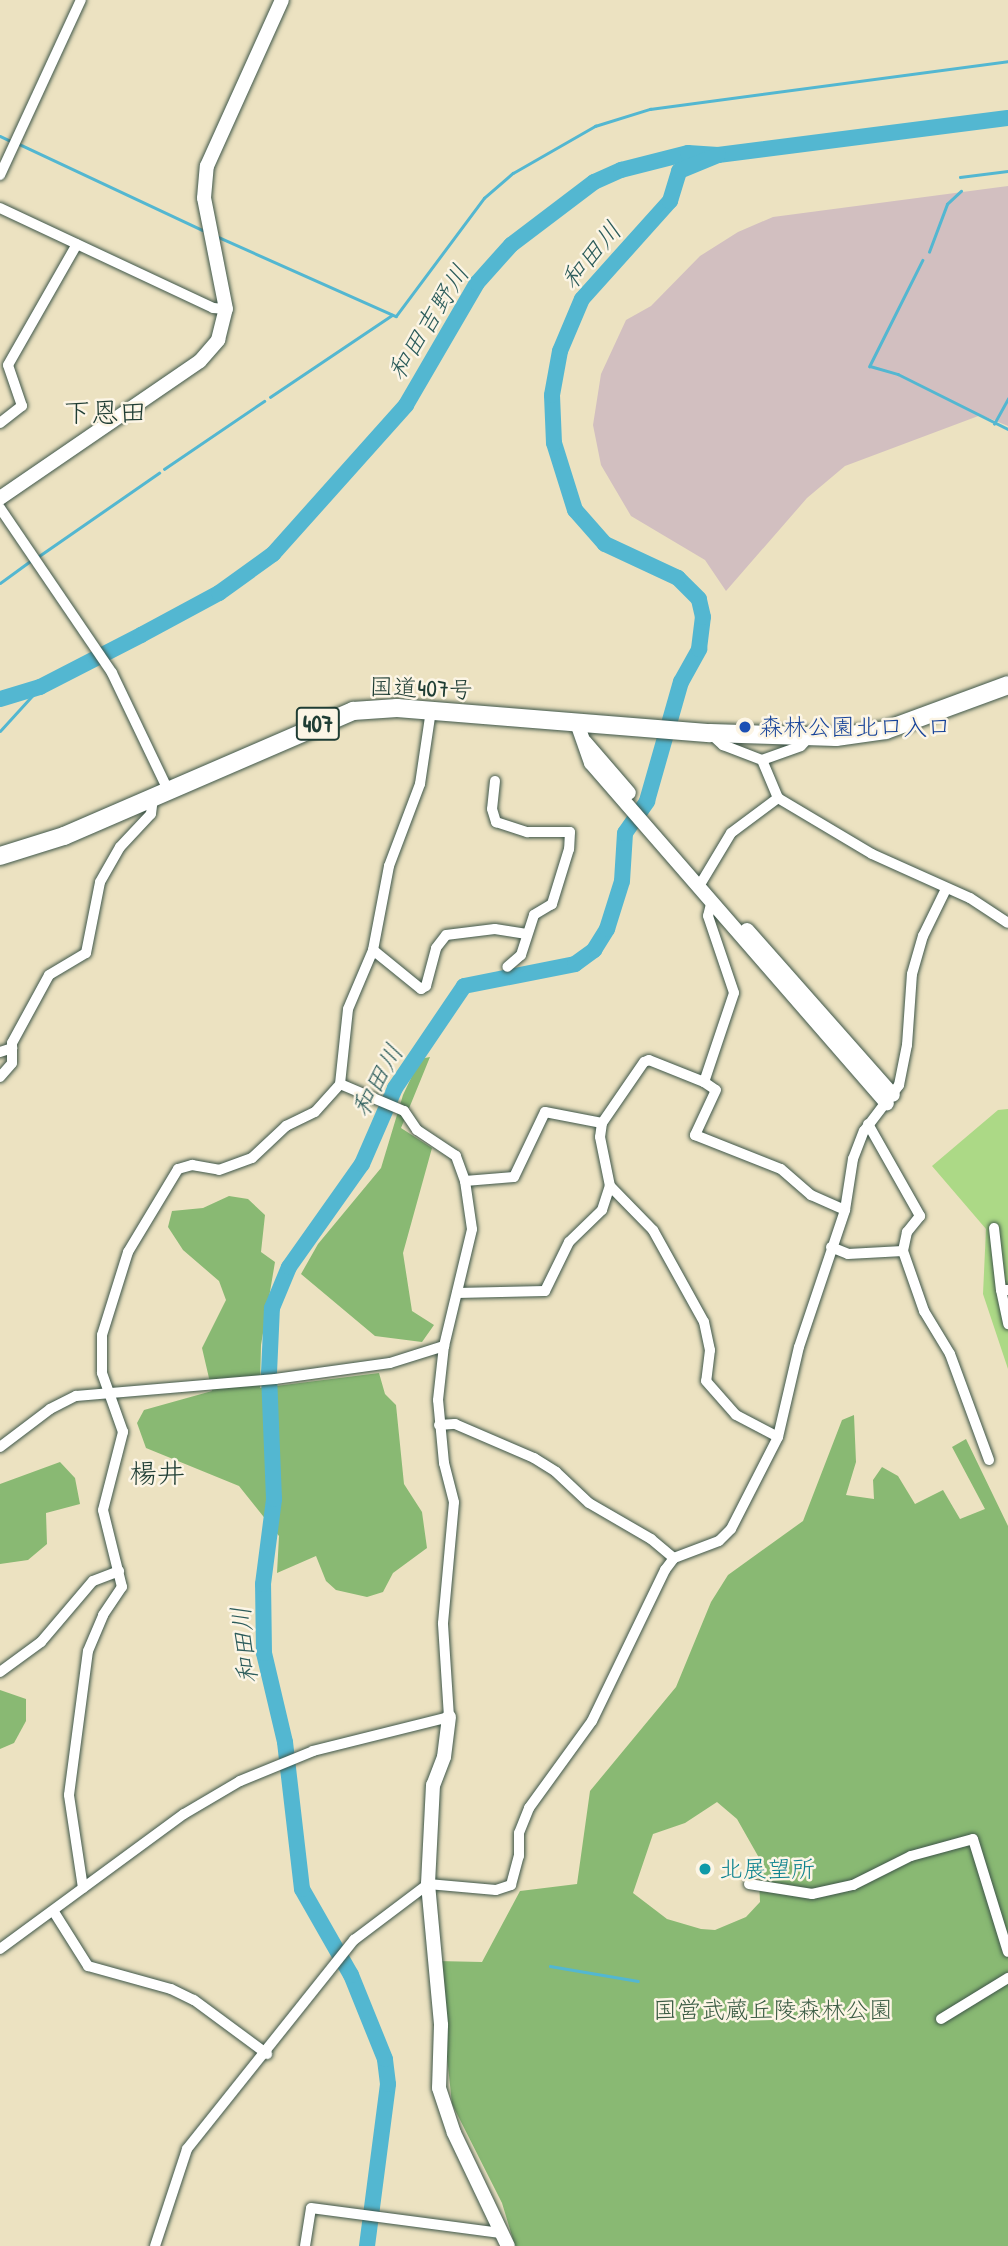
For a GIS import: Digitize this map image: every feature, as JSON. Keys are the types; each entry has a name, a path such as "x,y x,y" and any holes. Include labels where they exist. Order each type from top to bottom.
{"highway":[{"name":"国道407号","path":"0,856 64,836 353,711 430,710 580,731 667,730 809,737 886,730 1008,685"}],"street":[{"path":"0,175 81,0"},
{"path":"0,498 200,361 221,335 226,309 204,198 207,166 282,0"},
{"path":"0,208 213,308 226,309"},
{"path":"0,424 22,406 8,365 77,244"},
{"path":"0,508 111,671 161,795 151,814 120,847 100,882 86,953 49,975 12,1048 12,1063 0,1077"},
{"path":"83,1888 69,1795 88,1651 103,1615 122,1587 103,1510 123,1432 107,1391 102,1335 124,1264 148,1212 178,1169 192,1165 219,1170 252,1158 286,1126 315,1112 340,1084 348,1009 373,950 389,866 420,784 430,710"},
{"path":"580,731 701,885 890,1099"},
{"path":"710,733 723,745 762,760 801,746 809,737"},
{"path":"762,760 778,798 872,854 946,889 1008,923"},
{"path":"495,781 492,809 496,822 527,832 570,832 552,904 534,915 521,955 507,967"},
{"path":"701,885 713,856 731,833 778,798"},
{"path":"701,885 711,904 890,1099"},
{"path":"155,2246 187,2149 267,2054 354,1940 428,1884 496,1890 511,1885 519,1856 519,1833 529,1808 592,1721 674,1558 719,1541 731,1529 778,1437 831,1247 845,1210 853,1159 868,1124 890,1099 905,1063 912,974 923,936 946,889"},
{"path":"704,1082 734,992 708,916 711,904"},
{"path":"373,950 421,989 426,986 436,948 446,935 495,929 527,934"},
{"path":"0,1052 12,1048"},
{"path":"457,1293 545,1291 569,1242 602,1210 610,1186 600,1137 602,1124 644,1062 649,1060 704,1082 716,1090 695,1135 781,1169 811,1195 845,1210"},
{"path":"340,1084 404,1111 416,1130 456,1156 465,1181 472,1229 444,1346 439,1424 454,1502 443,1623 449,1717 444,1757 433,1785 428,1884 441,2025 439,2088 454,2133 505,2239"},
{"path":"465,1181 514,1177 545,1112 602,1124"},
{"path":"868,1124 920,1216 907,1232 903,1251 924,1311 950,1354 989,1460"},
{"path":"610,1186 653,1230 704,1322 710,1350 706,1381 736,1415 778,1437"},
{"path":"994,1228 1008,1324"},
{"path":"831,1247 848,1255 903,1251"},
{"path":"0,1447 50,1409 76,1396 107,1391 275,1379 390,1363 444,1346"},
{"path":"439,1424 455,1424 534,1458 556,1472 589,1503 651,1539 674,1558"},
{"path":"0,1672 41,1642 93,1581 119,1571"},
{"path":"0,1949 54,1912 184,1814 240,1781 313,1751 449,1717"},
{"path":"750,1884 812,1894 853,1885 911,1856 973,1839 1008,1952"},
{"path":"54,1912 88,1966 183,1994 267,2054"},
{"path":"943,2017 1008,1978"},
{"path":"305,2246 312,2208 505,2239"}],"shaded area":[{"path":"1008,186 1008,426 981,415 845,466 807,498 726,591 705,560 631,516 601,465 593,425 601,374 626,320 651,306 700,256 738,232 773,217"}],"green space":[{"path":"430,1057 401,1128 432,1148 403,1253 412,1311 434,1325 422,1342 375,1336 301,1274 318,1244 381,1168 403,1095 420,1059"},
{"path":"1008,1109 1008,1369 983,1294 986,1229 932,1166 998,1110"},
{"path":"229,1196 248,1199 265,1215 261,1252 275,1262 261,1345 260,1388 379,1373 385,1394 396,1405 404,1484 422,1512 427,1548 393,1573 383,1592 367,1597 336,1590 326,1581 316,1556 277,1573 279,1536 239,1486 146,1448 137,1423 144,1410 212,1391 202,1348 226,1300 219,1281 183,1250 168,1227 172,1211 203,1208"},
{"name":"国営武蔵丘陵森林公園","path":"854,1415 856,1462 846,1495 874,1499 873,1480 882,1467 898,1476 915,1504 943,1490 960,1519 985,1509 952,1447 966,1439 1008,1526 1008,2246 515,2246 502,2203 452,2104 437,1961 482,1962 520,1891 577,1884 590,1791 676,1687 711,1602 728,1575 803,1521 842,1420","holes":["717,1802 737,1819 758,1856 760,1902 746,1917 715,1930 701,1929 667,1919 633,1893 653,1834 685,1823"]},
{"path":"60,1462 75,1478 80,1504 46,1513 47,1544 28,1560 0,1564 0,1484"},
{"path":"0,1690 26,1699 26,1721 14,1743 0,1749"}],"waterway":[{"name":"和田吉野川","path":"216,236 396,316 484,198 513,173 595,126 650,109 1008,61"},
{"name":"和田吉野川","path":"0,699 40,687 141,635 219,593 273,554 406,405 477,283 511,245 594,182 621,170 688,153 718,155 1008,118"},
{"name":"和田吉野川","path":"0,136 13,142"},
{"name":"和田吉野川","path":"19,144 203,230"},
{"name":"和田川","path":"367,2246 388,2084 385,2059 351,1975 302,1889 285,1742 264,1653 263,1584 274,1499 269,1373 272,1308 289,1267 362,1164 395,1088 464,986 575,964 594,950 607,929 622,881 625,833 647,801 681,682 699,649 703,617 699,599 678,578 605,544 575,510 554,443 552,395 560,351 582,299 670,201 679,171 718,155"},
{"path":"960,177 1008,171"},
{"path":"929,252 947,204 961,191"},
{"path":"923,260 870,366 898,374 1008,429"},
{"path":"270,397 392,315"},
{"path":"994,424 1008,399"},
{"path":"164,469 264,401"},
{"path":"39,556 159,473"},
{"path":"0,583 29,562"},
{"path":"0,731 40,687"},
{"path":"550,1966 638,1981"}],"place":[{"name":"森林公園北口入口","path":"745,727"},
{"name":"北展望所","path":"705,1869"}],"district":[{"name":"下恩田","path":"105,412"},
{"name":"楊井","path":"157,1473"}]}
